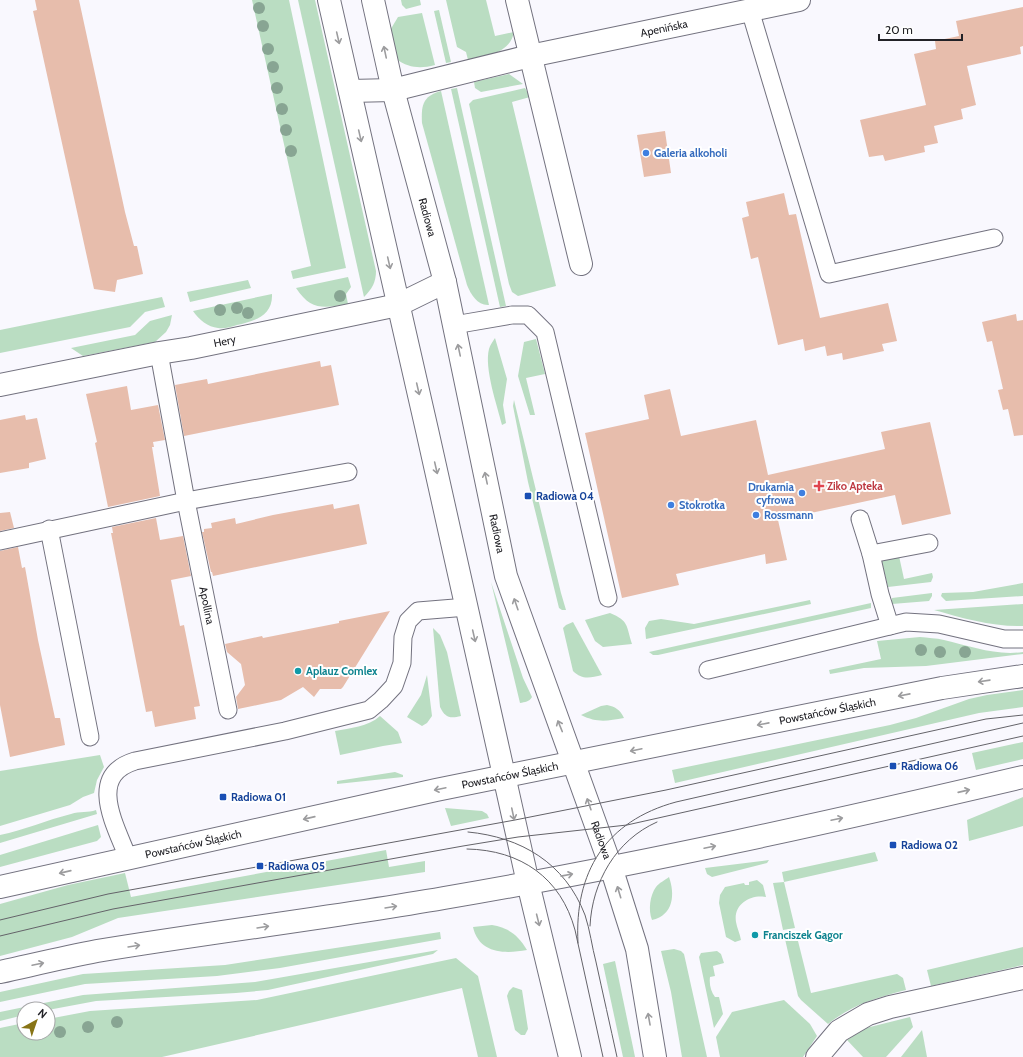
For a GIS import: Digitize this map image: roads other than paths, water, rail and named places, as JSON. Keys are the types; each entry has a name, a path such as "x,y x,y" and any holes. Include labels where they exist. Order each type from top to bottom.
{"main road":[{"path":"329,0 528,883 570,1057"},
{"name":"Radiowa","path":"373,0 393,90 445,282 506,576 611,867 637,949 655,1057"},
{"path":"517,0 581,264"},
{"name":"Apenińska","path":"350,91 393,90 530,56 799,0"},
{"name":"Hery","path":"0,384 191,348 398,305 445,282"},
{"name":"Powstańców Śląskich","path":"0,887 368,804 942,688 1023,676"},
{"path":"0,972 96,952 417,903 528,883 690,851 926,800 1023,777"},
{"path":"817,1057 839,1031 868,1014 890,1007 1023,978"}],"lane":[{"path":"750,10 829,274 994,238"},
{"path":"454,326 512,315 528,315 544,332 608,598"},
{"name":"Apollina","path":"159,353 186,501 228,710"},
{"path":"0,540 186,501 348,472"},
{"path":"860,519 890,626"},
{"path":"49,529 90,737"},
{"path":"871,554 929,543"},
{"path":"128,858 108,799 109,782 119,769 126,764 135,761 285,731 369,710 394,686 402,663 404,637 408,621 418,611 467,607"},
{"path":"708,670 906,622 939,624 1004,639 1023,639"}],"tram line":[{"path":"0,920 108,894 515,820 666,790 986,719 1023,715"},
{"path":"578,943 578,917 582,894 589,872 599,853 613,836 631,822 652,811 676,802 1023,723"},
{"path":"0,936 113,909 463,846 518,837 627,825 1023,736"},
{"path":"590,926 596,894 601,879 609,864 618,851 630,840 642,830 657,822"},
{"path":"468,832 506,840 523,847 539,856 553,867 566,881 585,915 617,1057"},
{"path":"467,849 487,851 505,855 521,861 536,870 549,882 560,896 569,912 575,930 603,1057"}],"place":[{"name":"Galeria alkoholi","path":"646,153"},
{"name":"Ziko Apteka","path":"819,486"},
{"name":"Drukarnia cyfrowa","path":"802,493"},
{"name":"Radiowa 04","path":"528,496"},
{"name":"Stokrotka","path":"671,505"},
{"name":"Rossmann","path":"756,515"},
{"name":"Aplauz Comlex","path":"298,671"},
{"name":"Radiowa 06","path":"893,766"},
{"name":"Radiowa 01","path":"223,797"},
{"name":"Radiowa 02","path":"893,845"},
{"name":"Radiowa 05","path":"260,866"},
{"name":"Franciszek Gągor","path":"755,935"}]}
